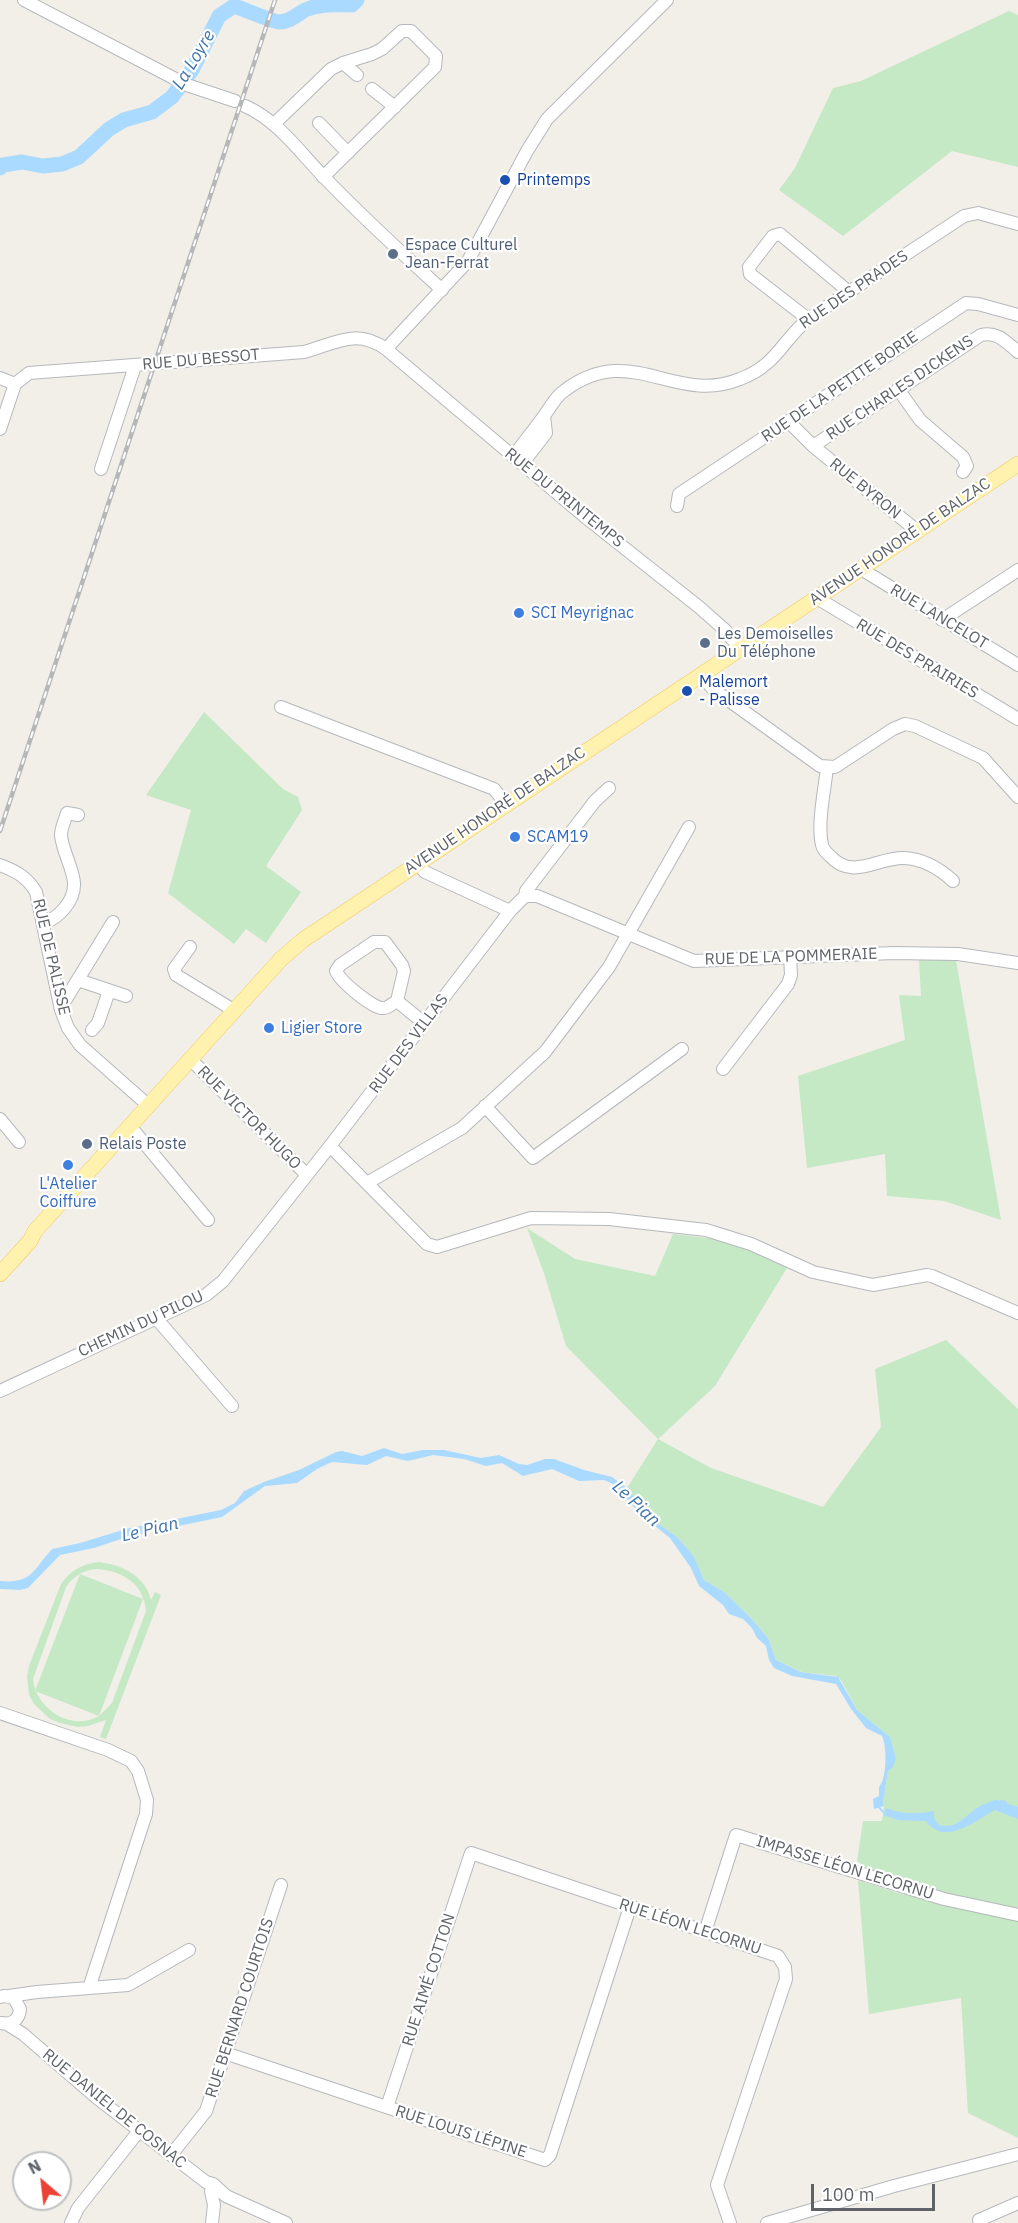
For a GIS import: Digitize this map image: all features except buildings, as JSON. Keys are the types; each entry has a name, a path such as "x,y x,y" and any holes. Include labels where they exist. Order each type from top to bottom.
{"main road":[{"name":"AVENUE HONORÉ DE BALZAC","path":"0,1274 30,1241 35,1231 281,959 303,940 1018,464"},
{"name":"AVENUE HONORÉ DE BALZAC","path":"0,1263 26,1236 35,1231"}],"street":[{"path":"24,0 183,83 255,110 274,124 323,177 442,290"},
{"path":"386,349 442,290 474,252 526,152 548,119 667,0"},
{"path":"274,124 331,69 382,49 402,31 411,31 436,56 435,67 323,177"},
{"path":"343,63 357,75"},
{"path":"372,89 394,107"},
{"path":"319,123 348,153"},
{"name":"RUE DES PRADES","path":"518,460 546,433 544,416 562,392 582,380 606,372 632,370 682,384 704,387 721,386 741,379 772,361 796,329 808,319 964,216 978,213 1018,224"},
{"path":"808,319 750,274 749,267 773,236 780,234 849,292"},
{"name":"RUE DE LA PETITE BORIE","path":"677,506 679,494 966,303 1018,315"},
{"name":"RUE CHARLES DICKENS","path":"813,446 981,335 997,334 1018,352"},
{"name":"RUE DU BESSOT","path":"15,384 29,373 304,352 357,337 376,342 386,349"},
{"name":"RUE DU PRINTEMPS","path":"386,349 584,516 699,607 725,630 740,648"},
{"path":"101,468 135,366"},
{"path":"0,378 15,384 0,429"},
{"path":"898,390 920,420 963,457 967,466 963,472"},
{"name":"RUE BYRON","path":"789,422 813,446 916,530"},
{"name":"RUE LANCELOT","path":"861,569 1018,665"},
{"path":"942,620 1018,570"},
{"name":"RUE DES PRAIRIES","path":"817,598 1018,719"},
{"path":"701,675 713,689 820,766 835,767 893,729 905,724 915,726 984,758 1018,797"},
{"path":"281,706 494,789 506,804"},
{"path":"827,766 820,834 823,848 834,861 849,868 902,858 923,861 943,871 953,881"},
{"path":"417,863 425,872 510,911 525,896 526,891 595,801 609,788"},
{"path":"44,923 54,919 67,905 74,885 61,833 67,813 78,815"},
{"path":"367,1183 462,1128 544,1052 609,967 689,827"},
{"name":"RUE DE PALISSE","path":"0,865 17,871 29,881 36,892 59,1002 68,1028 80,1045 149,1106"},
{"name":"RUE DE LA POMMERAIE","path":"525,896 537,896 694,960 705,962 790,956 894,953 958,954 1018,963"},
{"name":"RUE DES VILLAS","path":"307,1176 510,911"},
{"path":"59,1002 66,999 113,922"},
{"path":"374,942 385,942 404,971 397,1001 386,1009 377,1008 339,979 336,971 340,965 374,942"},
{"path":"190,947 174,969 176,975 235,1011"},
{"path":"723,1069 788,984 791,975 790,956"},
{"path":"78,980 126,996"},
{"path":"92,1030 98,1023 109,991"},
{"path":"397,1001 424,1023"},
{"path":"485,1106 533,1158 682,1049"},
{"name":"RUE VICTOR HUGO","path":"191,1060 307,1176"},
{"path":"0,1119 19,1142"},
{"path":"130,1126 208,1220"},
{"path":"330,1146 427,1244 437,1247 531,1218 609,1219 706,1230 751,1244 813,1272 873,1285 932,1276 1018,1313"},
{"name":"CHEMIN DU PILOU","path":"0,1391 206,1295 223,1281 307,1176"},
{"path":"156,1318 232,1406"},
{"path":"0,1713 108,1750 131,1761 138,1772 147,1800 146,1814 89,1988"},
{"name":"IMPASSE LÉON LECORNU","path":"705,1932 736,1834 944,1899 1018,1915"},
{"name":"RUE LÉON LECORNU","path":"471,1853 778,1956 785,1967 786,1979 717,2185 730,2223"},
{"name":"RUE AIMÉ COTTON","path":"387,2107 471,1853"},
{"name":"RUE BERNARD COURTOIS","path":"171,2155 206,2111 281,1886"},
{"name":"RUE LOUIS LÉPINE","path":"225,2053 544,2160 550,2155 630,1907"},
{"path":"3,1996 128,1985 189,1950"},
{"path":"3,2025 14,2022 24,2003 37,1992"},
{"path":"3,1996 18,2001 23,2034"},
{"name":"RUE DANIEL DE COSNAC","path":"3,2025 23,2034 208,2186 220,2201 227,2200 251,2212 258,2212 286,2223"},
{"path":"71,2223 78,2208 139,2131"},
{"path":"767,2223 894,2186 1017,2156"},
{"path":"208,2186 214,2205 212,2223"},
{"path":"217,2223 227,2200"},
{"path":"978,2220 1018,2204"}],"green space":[{"path":"1009,11 1018,15 1018,167 952,151 843,236 779,190 795,168 833,88 861,81"},
{"path":"204,712 283,789 298,797 302,810 266,866 301,892 266,943 246,929 234,944 168,893 191,810 146,795"},
{"path":"919,960 956,960 1001,1220 944,1201 887,1196 885,1154 807,1168 798,1076 905,1040 899,995 921,996"},
{"path":"527,1228 575,1259 655,1276 673,1234 715,1239 754,1252 787,1268 715,1386 658,1439 566,1346 544,1273"},
{"path":"946,1340 1018,1409 1018,2138 968,2113 961,1998 869,2014 858,1880 904,1895 857,1861 863,1821 882,1821 888,1771 896,1758 890,1737 857,1710 841,1680 836,1676 802,1672 776,1660 768,1638 749,1616 724,1592 704,1580 694,1558 685,1546 647,1513 627,1488 658,1439 711,1468 823,1507 881,1427 875,1369"},
{"path":"93,1563 116,1566 132,1573 144,1584 151,1600 155,1592 161,1595 106,1739 100,1737 106,1720 78,1727 50,1719 34,1704 29,1695 27,1676 61,1584 73,1571","holes":["97,1569 123,1576 136,1586 141,1593 146,1611 112,1703 99,1716 77,1721 57,1715 41,1700 35,1691 33,1679 66,1587 72,1580 83,1572"]},
{"path":"80,1574 143,1599 99,1716 36,1692"}],"water":[{"path":"384,1448 402,1454 423,1450 444,1450 481,1458 499,1455 527,1465 545,1459 554,1459 612,1477 627,1488 660,1525 677,1537 694,1557 704,1580 724,1592 749,1616 768,1638 776,1660 801,1672 838,1677 857,1710 890,1737 896,1758 893,1767 888,1771 884,1806 874,1809 873,1799 879,1796 879,1787 885,1770 885,1747 882,1736 866,1728 836,1684 792,1676 774,1668 769,1660 766,1646 757,1638 752,1628 743,1619 729,1614 723,1605 699,1586 691,1568 670,1538 639,1513 615,1485 604,1480 579,1481 552,1469 523,1476 502,1463 486,1466 464,1459 433,1455 408,1461 386,1456 367,1465 332,1462 297,1483 265,1486 222,1517 130,1536 94,1548 60,1555 28,1588 0,1589 0,1581 26,1578 52,1549 126,1529 221,1510 235,1503 244,1491 299,1470 336,1452 342,1451 362,1456"},
{"path":"995,1800 1006,1801 1018,1807 1018,1819 995,1810 960,1829 942,1832 926,1821 898,1820 884,1815 886,1808 910,1813 934,1811 934,1819 939,1825 951,1826 972,1811"}],"waterway":[{"name":"La Loyre","path":"0,168 3,165 22,162 43,166 62,164 79,157 109,129 124,120 152,112 172,97 192,70 219,16 234,6 283,22 317,6 352,5 357,0"},
{"name":"Le Pian","path":"878,1806 887,1813"}],"railway":[{"path":"0,831 275,0"}],"place":[{"name":"Printemps","path":"505,180"},
{"name":"Espace Culturel Jean-Ferrat","path":"393,254"},
{"name":"SCI Meyrignac","path":"519,613"},
{"name":"Les Demoiselles Du Téléphone","path":"705,643"},
{"name":"Malemort - Palisse","path":"687,691"},
{"name":"SCAM19","path":"515,837"},
{"name":"Ligier Store","path":"269,1028"},
{"name":"Relais Poste","path":"87,1144"},
{"name":"L'Atelier Coiffure","path":"68,1165"}]}
